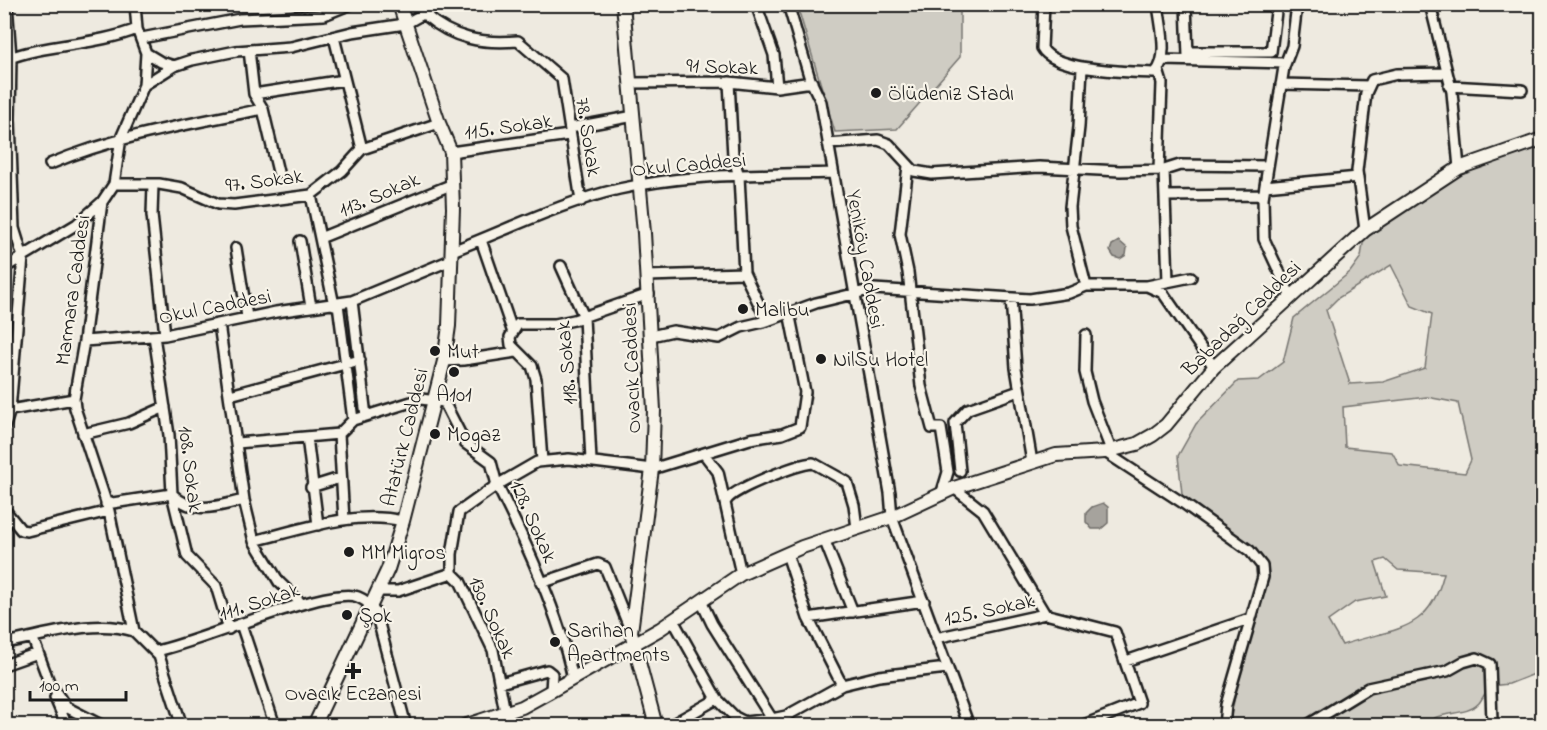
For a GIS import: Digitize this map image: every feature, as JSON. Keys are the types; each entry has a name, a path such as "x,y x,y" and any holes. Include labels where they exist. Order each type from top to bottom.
{"main road":[{"name":"Atatürk Caddesi","path":"314,726 373,606 403,521 444,361 449,326 453,184 451,152 438,123 399,4"},
{"name":"Ovacık Caddesi","path":"623,4 647,276 654,410 652,469 632,638 656,726"},
{"name":"Babadağ Caddesi","path":"470,725 551,691 573,679 632,638 673,620 741,574 788,554 824,539 892,518 954,488 1032,462 1056,455 1108,451 1137,444 1166,425 1214,367 1365,230 1459,168 1542,139"}],"street":[{"path":"4,429 10,410 9,378 23,257 14,228 7,4"},
{"path":"135,4 137,29 146,53 144,85"},
{"path":"142,38 240,20 324,15 351,4"},
{"path":"144,85 174,66 192,60 249,50 291,47 405,24 425,15 441,4"},
{"path":"756,4 774,54 777,87"},
{"name":"Yeniköy Caddesi","path":"788,4 812,82 821,102 890,493 892,518 969,726"},
{"path":"1044,4 1042,48 1044,52 1063,63 1082,67 1155,73 1163,60 1158,4"},
{"path":"1186,4 1188,56"},
{"path":"1163,60 1188,56 1271,52 1277,4"},
{"path":"1291,297 1263,239 1264,190 1285,63 1292,46 1297,4"},
{"path":"1430,4 1447,73 1459,168"},
{"name":"78. Sokak","path":"425,15 439,27 486,44 518,41 562,79 581,201"},
{"path":"8,59 28,51 114,38 137,29"},
{"path":"334,37 362,149"},
{"path":"249,50 254,94 263,109 278,172"},
{"path":"146,53 160,62 174,66"},
{"path":"1188,56 1285,63"},
{"path":"1082,67 1070,207 1071,226 1086,286"},
{"path":"1158,70 1162,83 1161,170 1165,196 1168,281"},
{"path":"1365,230 1358,177 1366,93 1372,80 1397,74 1447,73"},
{"path":"254,94 344,80"},
{"path":"729,82 733,156 739,176 744,273 767,321"},
{"name":"91 Sokak","path":"631,83 729,82 777,87 812,82"},
{"path":"1281,84 1369,86"},
{"name":"Marmara Caddesi","path":"134,631 108,508 83,434 74,399 102,202 114,184 121,138 144,85"},
{"path":"1449,86 1522,90"},
{"path":"50,164 121,138 174,125 263,109"},
{"name":"115. Sokak","path":"451,152 570,131 634,116"},
{"name":"97. Sokak","path":"114,184 153,184 182,188 218,204 234,205 311,195 342,171 362,149 438,123"},
{"path":"828,144 878,140 889,144 914,171 932,174 1017,168 1161,170 1180,165 1268,166"},
{"path":"908,165 900,234 911,290 921,386 932,428 941,428 948,472 941,495"},
{"name":"Okul Caddesi","path":"84,341 154,336 247,317 352,301 452,256 481,240 581,201 640,185 671,179 833,173"},
{"path":"1165,196 1264,190 1358,177"},
{"path":"153,184 152,215 165,334"},
{"name":"113. Sokak","path":"320,238 453,184"},
{"path":"311,195 336,304 353,420"},
{"path":"4,268 76,224 102,202"},
{"path":"481,240 512,330 511,345 532,366 536,379 542,461"},
{"path":"300,241 311,308"},
{"path":"236,248 247,317"},
{"name":"118. Sokak","path":"561,266 584,317 591,461"},
{"path":"647,276 744,273"},
{"path":"651,336 673,331 719,338 741,327 767,321 816,303 854,296 874,289 1011,298 1045,297 1080,290 1086,286 1147,286 1191,277"},
{"path":"1147,286 1163,293 1214,367"},
{"path":"512,330 518,324 555,324 584,317 648,294"},
{"path":"1011,298 1019,391 1032,462"},
{"path":"352,301 366,416"},
{"path":"379,591 398,591 452,573 452,554 459,512 497,485 542,461 591,461 652,469 750,439 782,434 800,427 805,392 794,351 789,312"},
{"path":"219,324 244,500 254,541 279,582 302,604"},
{"path":"1086,335 1085,372 1108,451 1183,503 1256,558 1262,566 1263,577 1226,705 1224,726"},
{"name":"108. Sokak","path":"154,336 165,407 172,494 187,556 216,586 229,629"},
{"path":"444,361 516,352"},
{"path":"230,395 360,360"},
{"path":"960,471 955,423 968,409 1019,391"},
{"path":"10,410 74,399"},
{"path":"237,443 339,434 353,420 421,399 434,399"},
{"name":"128. Sokak","path":"434,399 444,402 465,443 491,462 497,485 541,583 567,652 573,679"},
{"path":"83,434 129,423 165,407"},
{"path":"339,434 344,520"},
{"path":"307,437 311,487 318,525"},
{"path":"704,454 718,472 741,574"},
{"path":"726,501 729,495 746,487 813,463 847,482 854,505 857,528"},
{"path":"311,487 340,478"},
{"path":"954,488 983,511 1045,614"},
{"path":"4,509 21,530 27,531 108,508 172,494 182,504 198,508 244,500"},
{"path":"254,541 344,520 384,517 403,521"},
{"path":"824,539 853,612"},
{"path":"788,554 808,618 842,685"},
{"path":"541,583 598,564 605,567 632,638"},
{"name":"130. Sokak","path":"452,573 464,589 493,650 505,712"},
{"name":"111. Sokak","path":"156,651 181,647 241,624 334,596 357,596 373,606"},
{"path":"701,601 712,624 772,719"},
{"path":"808,618 924,601"},
{"path":"373,606 406,726"},
{"name":"125. Sokak","path":"936,638 1045,614 1115,632 1139,703 1081,726"},
{"path":"1126,661 1249,619"},
{"path":"673,620 717,699 735,717 745,722 786,716 842,685 879,676 947,668"},
{"path":"241,624 275,726"},
{"path":"4,643 33,639 68,630 106,626 134,631 156,651 164,667 182,726"},
{"path":"33,639 67,726"},
{"path":"4,665 38,653"},
{"path":"1305,726 1368,687 1447,671 1477,658 1490,664 1492,724"},
{"path":"501,683 547,670 552,674 551,691"},
{"path":"49,682 66,707 103,726"},
{"path":"669,726 717,699"},
{"path":"786,716 791,726"}],"shaded area":[{"name":"Ölüdeniz Stadı","path":"797,5 960,5 960,57 897,129 835,132"},
{"path":"1542,139 1542,671 1509,684 1489,686 1479,703 1473,708 1437,717 1426,725 1232,725 1230,720 1262,566 1183,503 1178,456 1196,424 1238,381 1259,380 1283,362 1294,318 1350,272 1361,257 1365,230 1447,177","holes":["1391,265 1412,306 1432,314 1425,368 1383,382 1350,384 1326,310 1338,298","1427,397 1458,403 1471,460 1465,473 1400,466 1392,452 1345,447 1343,407","1385,559 1398,570 1444,573 1437,593 1419,618 1394,630 1342,645 1328,621 1355,602 1386,596 1375,562"]},
{"path":"1119,241 1127,248 1126,255 1120,259 1114,257 1110,251 1112,245"},
{"path":"1103,503 1108,507 1108,523 1101,529 1092,529 1086,522 1086,513 1092,507"}],"place":[{"name":"Ölüdeniz Stadı","path":"876,93"},
{"name":"Malibu","path":"743,309"},
{"name":"Mut","path":"435,351"},
{"name":"NilSu Hotel","path":"821,359"},
{"name":"A101","path":"454,372"},
{"name":"Mogaz","path":"435,434"},
{"name":"MM Migros","path":"349,552"},
{"name":"Şok","path":"347,615"},
{"name":"Sarihan Apartments","path":"555,642"},
{"name":"Ovacık Eczanesi","path":"353,671"}]}
